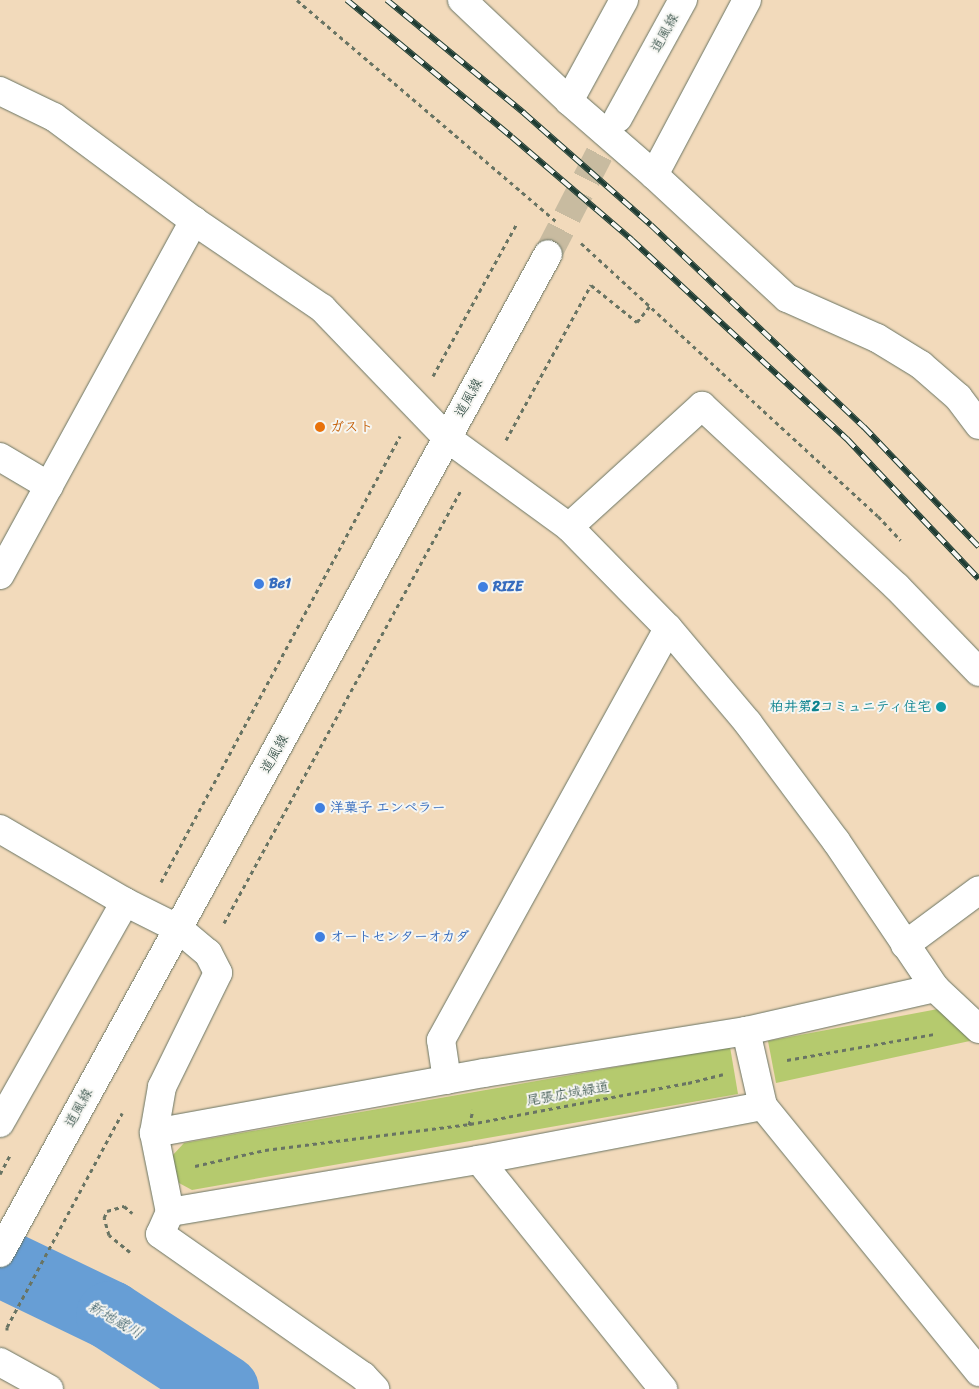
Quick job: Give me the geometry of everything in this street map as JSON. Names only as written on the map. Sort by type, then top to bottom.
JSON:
[{"type":"street","points":[[462,0],[569,101],[654,174],[787,298],[877,338],[922,365],[958,397],[979,425]]},
{"type":"street","points":[[569,101],[624,0]]},
{"type":"street","name":"道風線","points":[[618,118],[683,0]]},
{"type":"street","points":[[654,174],[747,0]]},
{"type":"street","points":[[0,91],[54,117],[194,221],[322,308],[447,438],[569,527],[668,628],[748,723],[836,841],[935,988],[977,1028]]},
{"type":"street","points":[[0,575],[194,221]]},
{"type":"street","name":"道風線","points":[[0,1253],[548,254]]},
{"type":"street","points":[[569,527],[702,406],[897,587],[979,672]]},
{"type":"street","points":[[0,457],[49,486]]},
{"type":"street","points":[[447,1080],[441,1040],[668,628]]},
{"type":"street","points":[[0,829],[134,907],[179,929],[208,953],[218,973],[162,1087],[154,1133],[170,1212],[160,1234],[363,1376],[375,1389]]},
{"type":"street","points":[[905,945],[979,890]]},
{"type":"street","points":[[0,1123],[134,907]]},
{"type":"street","points":[[154,1133],[484,1073],[746,1031],[935,988]]},
{"type":"street","points":[[746,1031],[763,1106],[979,1372]]},
{"type":"street","points":[[170,1212],[468,1162],[763,1106]]},
{"type":"street","points":[[468,1162],[664,1389]]},
{"type":"street","points":[[0,1362],[49,1389]]},
{"type":"path","points":[[297,0],[562,226]]},
{"type":"path","points":[[134,907],[517,223]]},
{"type":"path","points":[[576,239],[878,516],[905,545]]},
{"type":"path","points":[[208,953],[476,459],[484,446],[497,456],[592,285],[637,322],[650,306]]},
{"type":"path","name":"尾張広域緑道","points":[[162,1173],[264,1150],[470,1124],[688,1083],[754,1066],[977,1028]]},
{"type":"path","points":[[468,1162],[470,1124],[484,1073]]},
{"type":"path","points":[[7,1327],[125,1106]]},
{"type":"path","points":[[0,1174],[11,1154]]},
{"type":"green space","points":[[938,1009],[979,1039],[776,1083],[768,1041]]},
{"type":"green space","points":[[730,1047],[738,1094],[192,1190],[179,1183],[172,1156],[184,1143]]},
{"type":"waterway","name":"新地蔵川","points":[[0,1262],[110,1315],[224,1389]]},
{"type":"tunnel","points":[[548,254],[618,118]]},
{"type":"railway","points":[[347,0],[632,240],[847,439],[979,579]]},
{"type":"railway","points":[[387,0],[524,113],[651,225],[864,427],[979,547]]},
{"type":"place","name":"ガスト","points":[[320,427]]},
{"type":"place","name":"Be1","points":[[259,584]]},
{"type":"place","name":"RIZE","points":[[483,587]]},
{"type":"place","name":"柏井第2コミュニティ住宅","points":[[941,707]]},
{"type":"place","name":"洋菓子 エンペラー","points":[[320,808]]},
{"type":"place","name":"オートセンターオカダ","points":[[320,937]]}]
